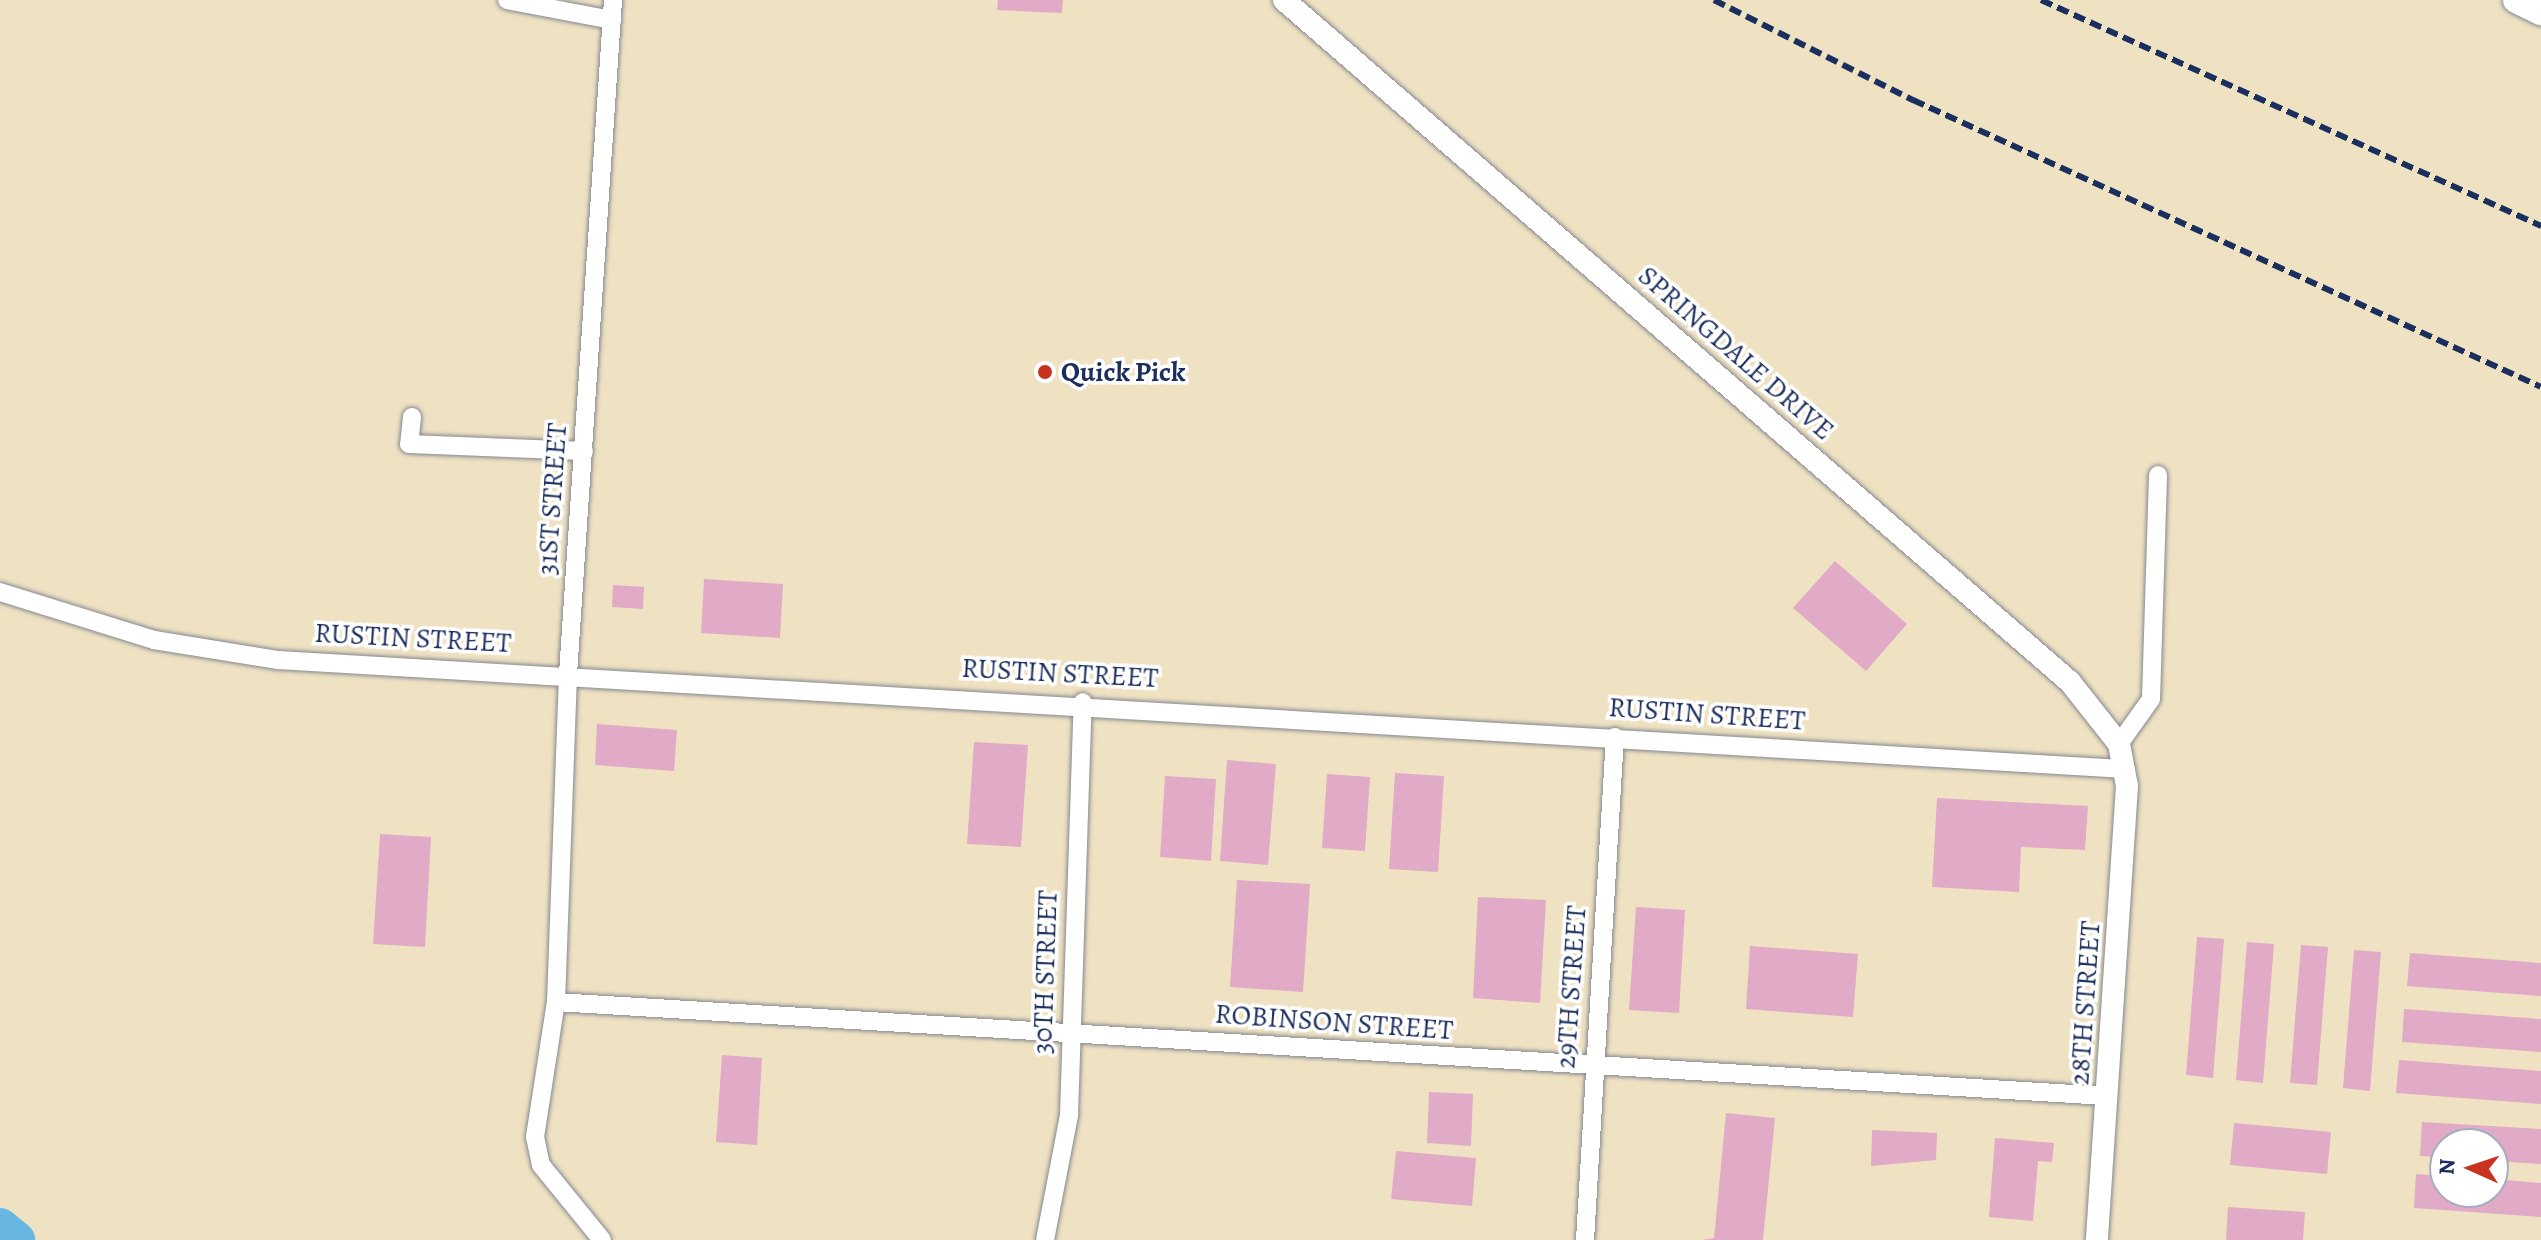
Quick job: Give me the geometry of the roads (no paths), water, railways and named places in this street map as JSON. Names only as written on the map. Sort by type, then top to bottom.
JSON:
[{"type":"main road","points":[[2516,0],[2541,12]]},
{"type":"street","points":[[507,0],[612,20]]},
{"type":"street","name":"31ST STREET","points":[[602,1240],[541,1165],[535,1137],[556,1002],[568,674],[613,0]]},
{"type":"street","name":"SPRINGDALE DRIVE","points":[[1284,0],[2070,682],[2119,744],[2126,769]]},
{"type":"street","points":[[412,417],[409,444],[584,451]]},
{"type":"street","points":[[2119,744],[2151,699],[2158,475]]},
{"type":"street","name":"RUSTIN STREET","points":[[0,592],[154,640],[278,660],[1083,702],[2126,769]]},
{"type":"street","name":"30TH STREET","points":[[1045,1240],[1069,1115],[1068,1031],[1083,702]]},
{"type":"street","name":"29TH STREET","points":[[1585,1240],[1615,737]]},
{"type":"street","name":"28TH STREET","points":[[2097,1240],[2126,769]]},
{"type":"street","name":"ROBINSON STREET","points":[[556,1002],[2108,1096]]},
{"type":"waterway","points":[[0,1227],[16,1240]]},
{"type":"railway","points":[[1714,0],[1913,100],[2541,387]]},
{"type":"railway","points":[[2041,0],[2541,226]]},
{"type":"place","name":"Quick Pick","points":[[1045,372]]}]
